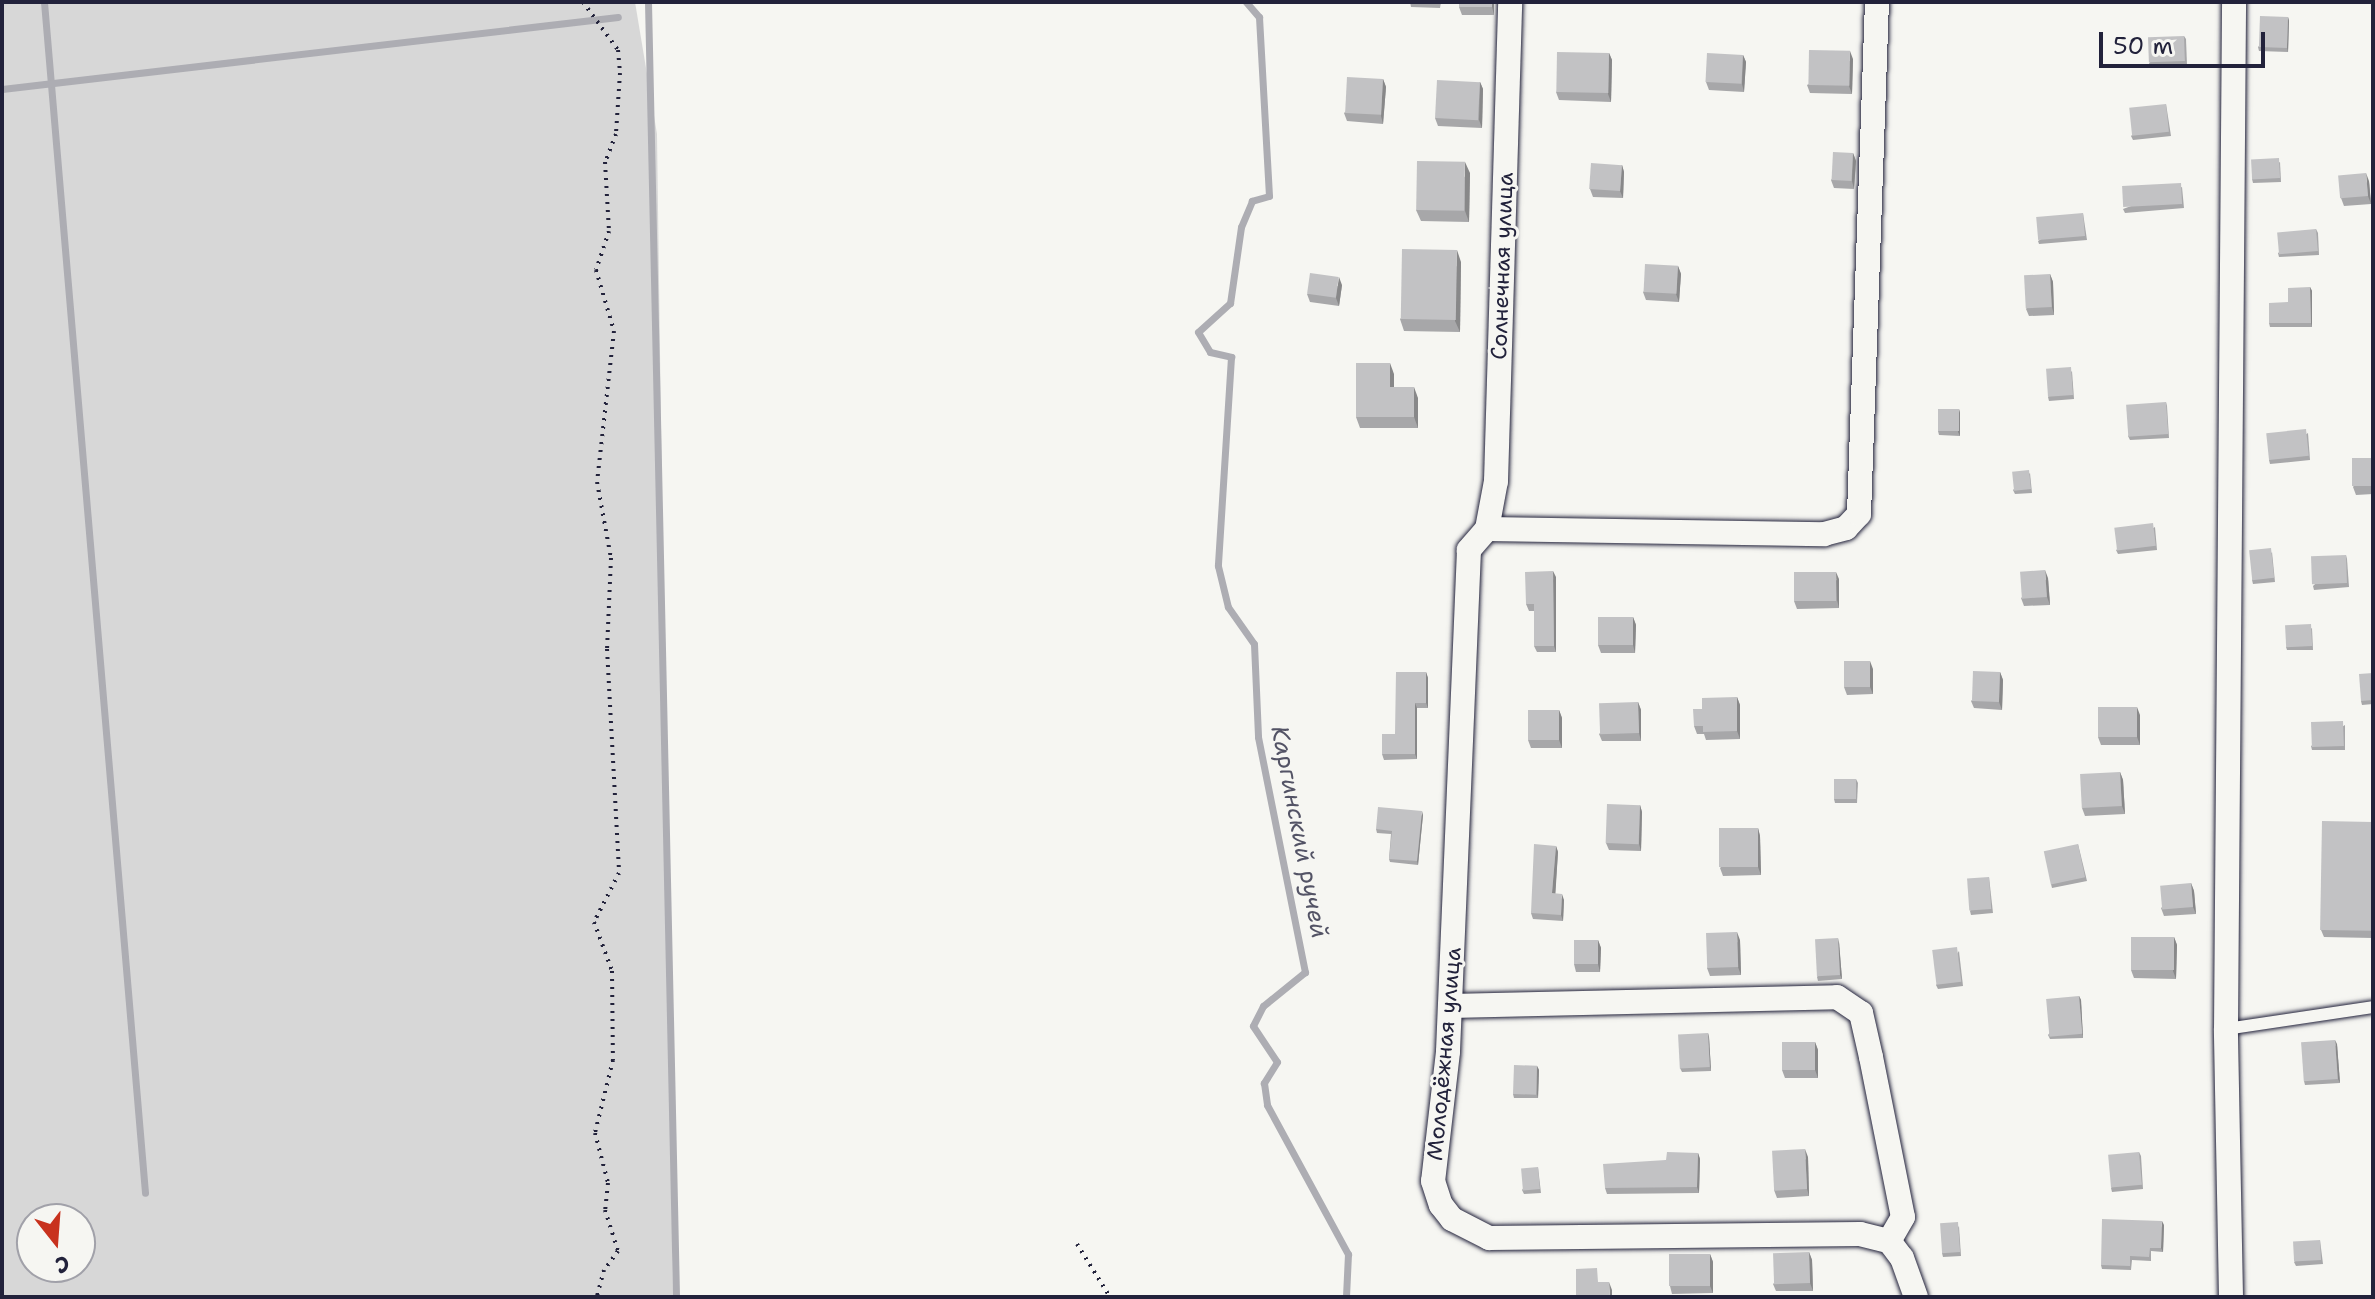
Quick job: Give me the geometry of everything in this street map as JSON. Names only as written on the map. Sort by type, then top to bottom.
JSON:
[{"type":"street","name":"Солнечная улица","points":[[1487,529],[1496,481],[1510,2]]},
{"type":"street","points":[[1487,529],[1824,534],[1846,528],[1859,514],[1877,2]]},
{"type":"street","points":[[2231,1297],[2226,1029],[2234,2]]},
{"type":"street","name":"Молодёжная улица","points":[[1487,529],[1469,550],[1450,1006],[1433,1181],[1452,1219],[1489,1238],[1860,1234],[1889,1241]]},
{"type":"street","points":[[1450,1006],[1837,997],[1861,1013],[1903,1217],[1889,1241],[1902,1258],[1916,1297]]},
{"type":"lane","points":[[2226,1029],[2373,1007]]},
{"type":"path","points":[[583,2],[618,50],[620,73],[616,134],[605,162],[609,231],[596,270],[614,331],[597,482],[611,558],[607,649],[619,873],[594,922],[612,971],[613,1060],[595,1133],[608,1183],[605,1210],[618,1251],[604,1270],[597,1297]]},
{"type":"path","points":[[1077,1244],[1110,1297]]},
{"type":"shaded area","points":[[2,2],[635,2],[657,134],[673,1297],[2,1297]]},
{"type":"building","points":[[1459,2],[1492,2],[1492,7],[1459,7]]},
{"type":"building","points":[[2260,16],[2288,17],[2287,48],[2259,47]]},
{"type":"building","points":[[2184,36],[2185,61],[2149,62],[2148,37]]},
{"type":"building","points":[[1809,50],[1850,51],[1849,86],[1808,85]]},
{"type":"building","points":[[1557,52],[1609,53],[1608,93],[1556,92]]},
{"type":"building","points":[[1707,53],[1743,55],[1741,84],[1705,82]]},
{"type":"building","points":[[1347,77],[1383,79],[1381,115],[1345,113]]},
{"type":"building","points":[[1437,80],[1480,82],[1478,120],[1435,118]]},
{"type":"building","points":[[2166,104],[2169,132],[2132,136],[2129,108]]},
{"type":"building","points":[[1833,152],[1853,153],[1852,181],[1832,180]]},
{"type":"building","points":[[2279,158],[2280,178],[2252,179],[2251,159]]},
{"type":"building","points":[[1417,161],[1465,162],[1464,211],[1416,210]]},
{"type":"building","points":[[1591,163],[1622,165],[1620,191],[1589,189]]},
{"type":"building","points":[[2366,173],[2368,196],[2340,198],[2338,175]]},
{"type":"building","points":[[2181,183],[2182,204],[2123,207],[2122,186]]},
{"type":"building","points":[[2083,213],[2085,236],[2038,240],[2036,217]]},
{"type":"building","points":[[2316,229],[2318,251],[2279,254],[2277,232]]},
{"type":"building","points":[[1402,249],[1457,250],[1456,320],[1401,319]]},
{"type":"building","points":[[1645,264],[1678,266],[1676,294],[1644,292]]},
{"type":"building","points":[[1310,273],[1339,277],[1336,298],[1307,294]]},
{"type":"building","points":[[2050,274],[2052,307],[2026,308],[2024,275]]},
{"type":"building","points":[[2310,287],[2311,323],[2269,323],[2269,303],[2288,302],[2288,288]]},
{"type":"building","points":[[1356,363],[1390,363],[1390,387],[1414,387],[1414,417],[1356,417]]},
{"type":"building","points":[[2071,367],[2073,395],[2048,397],[2046,369]]},
{"type":"building","points":[[2166,402],[2168,434],[2128,437],[2126,405]]},
{"type":"building","points":[[1938,409],[1959,409],[1959,431],[1938,431]]},
{"type":"building","points":[[2306,429],[2309,456],[2269,460],[2266,433]]},
{"type":"building","points":[[2352,458],[2373,458],[2373,486],[2352,486]]},
{"type":"building","points":[[2029,470],[2031,489],[2014,491],[2012,472]]},
{"type":"building","points":[[2153,523],[2156,546],[2117,551],[2114,528]]},
{"type":"building","points":[[2271,548],[2274,578],[2252,580],[2249,550]]},
{"type":"building","points":[[2346,555],[2347,583],[2312,584],[2311,556]]},
{"type":"building","points":[[2045,570],[2047,597],[2022,599],[2020,572]]},
{"type":"building","points":[[1553,571],[1554,646],[1534,646],[1534,604],[1526,604],[1525,572]]},
{"type":"building","points":[[1794,572],[1836,572],[1836,601],[1794,601]]},
{"type":"building","points":[[1598,617],[1633,617],[1633,645],[1598,645]]},
{"type":"building","points":[[2311,624],[2312,646],[2286,647],[2285,625]]},
{"type":"building","points":[[1844,661],[1870,661],[1870,687],[1844,687]]},
{"type":"building","points":[[1973,671],[2000,672],[1999,702],[1972,701]]},
{"type":"building","points":[[1396,672],[1426,672],[1426,703],[1415,703],[1415,754],[1382,754],[1382,734],[1395,734]]},
{"type":"building","points":[[2373,673],[2373,700],[2361,701],[2359,674]]},
{"type":"building","points":[[1737,697],[1737,731],[1703,732],[1703,726],[1694,726],[1693,709],[1702,709],[1702,698]]},
{"type":"building","points":[[1638,702],[1639,733],[1600,734],[1599,703]]},
{"type":"building","points":[[2098,707],[2137,707],[2137,737],[2098,737]]},
{"type":"building","points":[[1528,710],[1559,710],[1559,740],[1528,740]]},
{"type":"building","points":[[2343,721],[2344,746],[2312,747],[2311,722]]},
{"type":"building","points":[[2120,772],[2122,806],[2082,808],[2080,774]]},
{"type":"building","points":[[1834,779],[1856,779],[1856,799],[1834,799]]},
{"type":"building","points":[[1607,804],[1640,805],[1639,844],[1606,843]]},
{"type":"building","points":[[1378,807],[1422,811],[1417,861],[1389,859],[1392,831],[1376,829]]},
{"type":"building","points":[[2322,821],[2373,822],[2371,931],[2320,930]]},
{"type":"building","points":[[1719,828],[1758,828],[1758,867],[1719,867]]},
{"type":"building","points":[[1534,844],[1556,846],[1552,893],[1562,894],[1561,915],[1531,913]]},
{"type":"building","points":[[2078,844],[2085,877],[2051,885],[2044,851]]},
{"type":"building","points":[[1989,877],[1991,909],[1969,910],[1967,879]]},
{"type":"building","points":[[2191,883],[2193,907],[2162,910],[2160,886]]},
{"type":"building","points":[[1737,932],[1738,967],[1707,968],[1706,933]]},
{"type":"building","points":[[2131,937],[2174,937],[2174,970],[2131,970]]},
{"type":"building","points":[[1838,938],[1840,975],[1817,976],[1815,939]]},
{"type":"building","points":[[1574,940],[1598,940],[1598,964],[1574,964]]},
{"type":"building","points":[[1957,947],[1961,982],[1936,985],[1932,950]]},
{"type":"building","points":[[2079,996],[2082,1034],[2049,1037],[2046,999]]},
{"type":"building","points":[[1708,1033],[1710,1067],[1680,1069],[1678,1035]]},
{"type":"building","points":[[2335,1040],[2338,1079],[2304,1081],[2301,1042]]},
{"type":"building","points":[[1782,1042],[1815,1042],[1815,1070],[1782,1070]]},
{"type":"building","points":[[1514,1065],[1537,1066],[1536,1095],[1513,1094]]},
{"type":"building","points":[[1805,1149],[1807,1189],[1774,1191],[1772,1151]]},
{"type":"building","points":[[1667,1152],[1698,1153],[1697,1187],[1605,1188],[1603,1164],[1666,1160]]},
{"type":"building","points":[[2139,1152],[2142,1185],[2111,1188],[2108,1155]]},
{"type":"building","points":[[1538,1167],[1540,1189],[1523,1190],[1521,1168]]},
{"type":"building","points":[[2102,1219],[2162,1221],[2161,1248],[2150,1248],[2149,1257],[2130,1256],[2130,1266],[2101,1265]]},
{"type":"building","points":[[1958,1222],[1960,1252],[1942,1253],[1940,1223]]},
{"type":"building","points":[[2320,1240],[2321,1260],[2294,1261],[2293,1241]]},
{"type":"building","points":[[1809,1252],[1810,1283],[1774,1284],[1773,1253]]},
{"type":"building","points":[[1669,1254],[1710,1254],[1710,1286],[1669,1286]]},
{"type":"building","points":[[1597,1268],[1598,1282],[1609,1282],[1610,1297],[1576,1297],[1576,1269]]},
{"type":"waterway","points":[[44,2],[145,1193]]},
{"type":"waterway","points":[[648,2],[676,1297]]},
{"type":"waterway","name":"Каргинский ручей","points":[[1246,2],[1259,17],[1269,196],[1252,201],[1241,227],[1230,303],[1198,332],[1210,352],[1231,357],[1218,566],[1228,607],[1254,644],[1258,737],[1305,972],[1263,1006],[1253,1026],[1277,1062],[1264,1083],[1267,1105],[1348,1254],[1346,1297]]},
{"type":"waterway","points":[[2,89],[618,17]]}]
